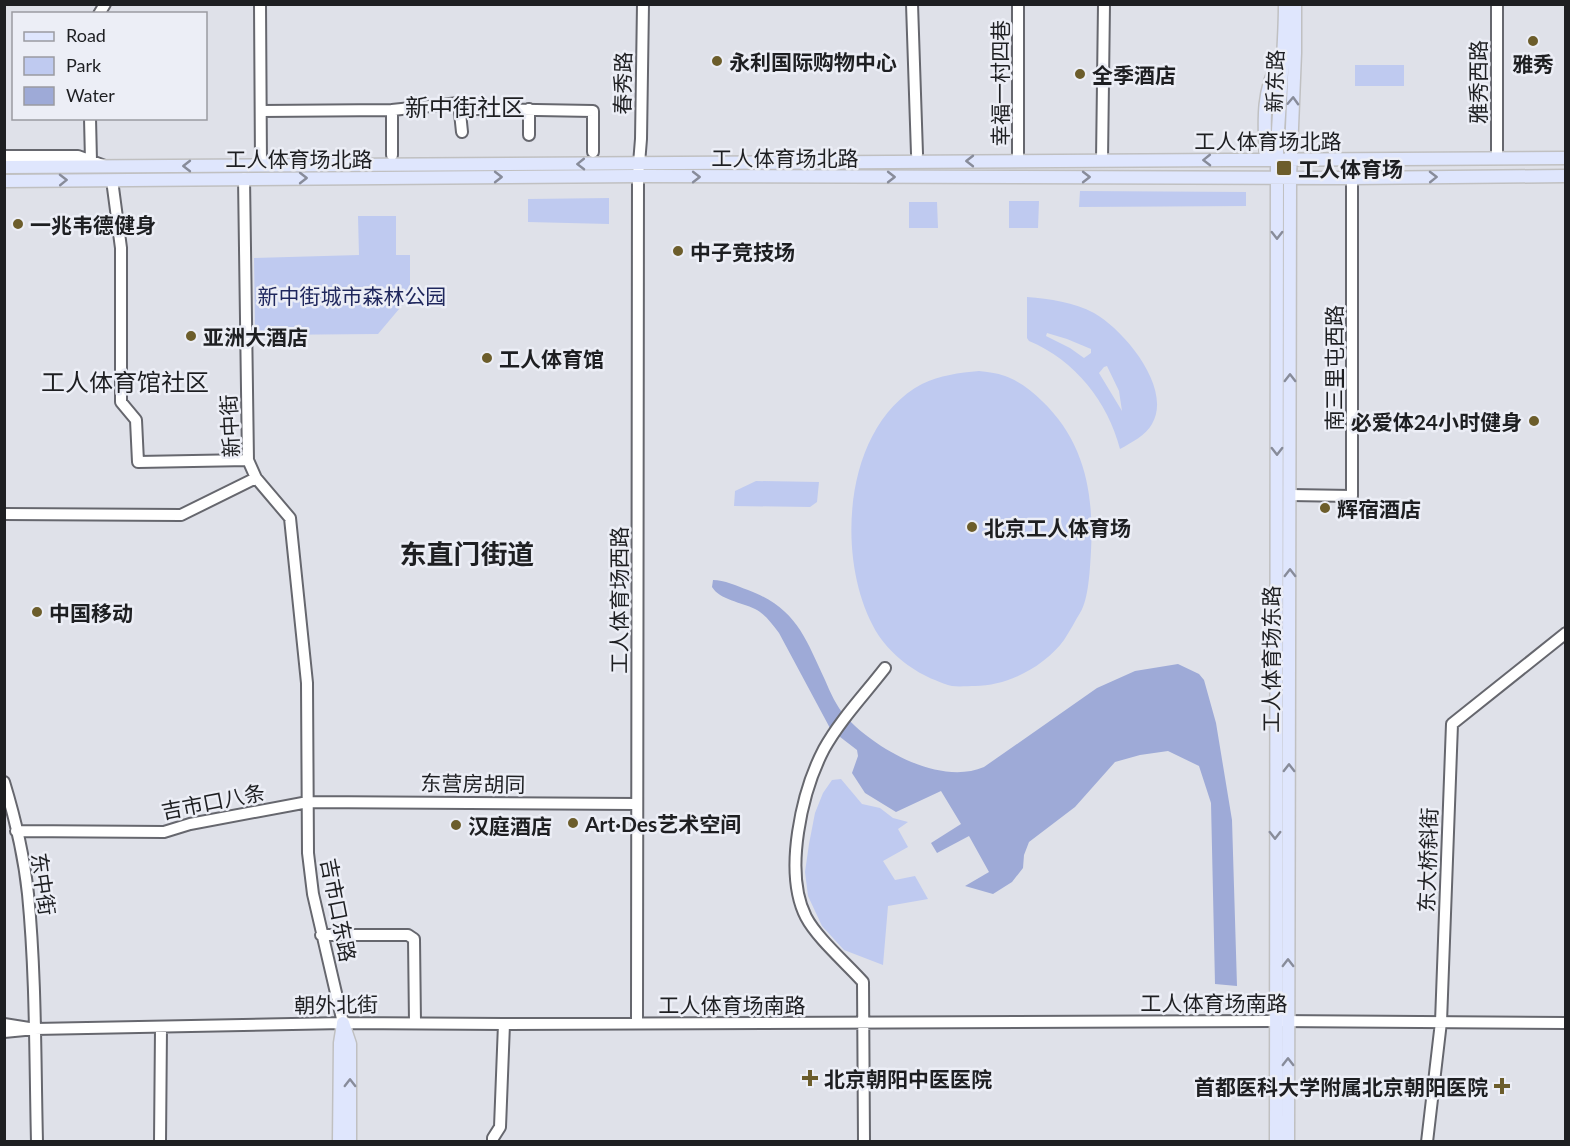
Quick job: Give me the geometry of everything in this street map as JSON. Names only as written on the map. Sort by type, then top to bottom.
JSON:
[{"type":"main road","name":"新东路","points":[[1277,177],[1271,159],[1267,89],[1276,65],[1285,54],[1285,4]]},
{"type":"main road","name":"新东路","points":[[1290,177],[1295,4]]},
{"type":"main road","name":"工人体育场北路","points":[[4,167],[1566,158]]},
{"type":"main road","name":"工人体育场北路","points":[[4,181],[244,178],[1566,176]]},
{"type":"main road","name":"工人体育场东路","points":[[1277,177],[1282,1021],[1288,1142]]},
{"type":"main road","name":"工人体育场东路","points":[[1276,1142],[1282,1021],[1290,495],[1290,177]]},
{"type":"main road","name":"吉市口东路","points":[[339,1142],[340,1043],[343,1023]]},
{"type":"main road","name":"吉市口东路","points":[[343,1023],[350,1044],[350,1142]]},
{"type":"street","points":[[260,4],[261,165]]},
{"type":"street","name":"春秀路","points":[[638,177],[641,139],[643,4]]},
{"type":"street","points":[[912,4],[916,154]]},
{"type":"street","name":"幸福一村四巷","points":[[1018,4],[1018,161]]},
{"type":"street","points":[[1102,160],[1104,4]]},
{"type":"street","name":"雅秀西路","points":[[1497,4],[1497,158]]},
{"type":"street","points":[[261,111],[392,110],[459,103],[474,109],[592,111],[593,152]]},
{"type":"street","points":[[459,103],[462,132]]},
{"type":"street","points":[[529,109],[529,135]]},
{"type":"street","points":[[392,110],[392,155]]},
{"type":"street","points":[[90,120],[91,160]]},
{"type":"street","name":"工人体育场北路","points":[[4,156],[78,156],[107,166]]},
{"type":"street","name":"工人体育场西路","points":[[637,1023],[638,177]]},
{"type":"street","name":"新中街","points":[[244,178],[248,460],[256,478],[290,518],[307,683],[308,802]]},
{"type":"street","name":"南三里屯西路","points":[[1290,495],[1352,496],[1352,178]]},
{"type":"street","points":[[112,180],[121,248],[121,402],[136,420],[138,462],[248,460]]},
{"type":"street","points":[[4,514],[181,515],[256,478]]},
{"type":"street","name":"东大桥斜街","points":[[1427,1142],[1441,1022],[1452,724],[1566,633]]},
{"type":"street","points":[[864,1142],[862,982],[820,936],[807,918],[799,899],[796,854],[800,814],[823,751],[885,668]]},
{"type":"street","name":"东中街","points":[[4,782],[23,858],[28,893],[35,1029],[37,1142]]},
{"type":"street","name":"东营房胡同","points":[[308,802],[637,804]]},
{"type":"street","name":"吉市口八条","points":[[16,831],[164,832],[190,824],[308,802]]},
{"type":"street","name":"吉市口东路","points":[[308,802],[308,853],[313,894],[343,1023]]},
{"type":"street","points":[[321,934],[408,935],[414,939],[415,1023]]},
{"type":"street","name":"工人体育场南路","points":[[637,1023],[1282,1021],[1566,1023]]},
{"type":"street","name":"朝外北街","points":[[4,1032],[35,1029],[343,1023],[637,1023]]},
{"type":"street","name":"朝外北街","points":[[4,1024],[35,1029]]},
{"type":"street","points":[[493,1142],[500,1127],[504,1024]]},
{"type":"street","points":[[160,1028],[160,1142]]},
{"type":"green space","points":[[1355,65],[1404,65],[1404,86],[1355,86]]},
{"type":"green space","points":[[1080,191],[1246,192],[1246,206],[1079,207]]},
{"type":"green space","points":[[609,198],[609,224],[528,222],[528,199]]},
{"type":"green space","points":[[1009,201],[1039,201],[1038,228],[1009,228]]},
{"type":"green space","points":[[909,202],[937,202],[938,228],[909,228]]},
{"type":"green space","name":"新中街城市森林公园","points":[[358,216],[396,216],[396,255],[410,255],[410,296],[378,334],[261,335],[255,327],[254,258],[359,255]]},
{"type":"green space","points":[[1027,297],[1078,306],[1106,321],[1131,346],[1151,378],[1156,394],[1157,410],[1152,424],[1146,432],[1120,449],[1107,415],[1087,384],[1061,359],[1027,338]],"holes":[[[1047,333],[1091,349],[1091,353],[1084,358],[1046,336]],[[1107,366],[1119,391],[1122,411],[1099,373]]]},
{"type":"green space","name":"北京工人体育场","points":[[979,371],[1005,376],[1025,387],[1057,417],[1068,434],[1084,470],[1088,489],[1092,530],[1090,565],[1083,607],[1064,640],[1047,658],[1025,673],[1000,682],[988,685],[955,686],[927,677],[911,668],[890,650],[879,636],[865,607],[855,573],[851,537],[853,500],[861,464],[875,432],[895,404],[922,384],[936,378]]},
{"type":"green space","points":[[756,481],[819,482],[817,502],[810,507],[734,506],[735,491]]},
{"type":"green space","points":[[841,779],[862,804],[880,808],[893,818],[908,822],[898,829],[908,847],[883,861],[895,880],[915,876],[928,899],[888,906],[883,965],[844,950],[822,926],[808,896],[805,872],[815,813],[823,793],[832,780]]},
{"type":"water","points":[[713,580],[722,581],[764,597],[788,615],[805,637],[839,708],[873,741],[909,761],[948,772],[967,772],[984,767],[1097,688],[1135,671],[1178,664],[1199,674],[1204,680],[1216,723],[1232,820],[1237,986],[1215,984],[1211,803],[1199,766],[1168,751],[1115,762],[1075,807],[1029,842],[1024,855],[1023,868],[1012,882],[993,894],[965,886],[989,872],[969,836],[937,853],[931,843],[961,824],[941,791],[896,812],[865,793],[852,773],[858,756],[857,750],[831,730],[779,633],[759,611],[720,595],[712,587]]},
{"type":"place","name":"雅秀","points":[[1533,41]]},
{"type":"place","name":"永利国际购物中心","points":[[717,61]]},
{"type":"place","name":"全季酒店","points":[[1080,74]]},
{"type":"place","name":"工人体育场","points":[[1284,168]]},
{"type":"place","name":"一兆韦德健身","points":[[18,224]]},
{"type":"place","name":"中子竞技场","points":[[678,251]]},
{"type":"place","name":"亚洲大酒店","points":[[191,336]]},
{"type":"place","name":"工人体育馆","points":[[487,358]]},
{"type":"place","name":"必爱体24小时健身","points":[[1534,421]]},
{"type":"place","name":"辉宿酒店","points":[[1325,508]]},
{"type":"place","name":"北京工人体育场","points":[[972,527]]},
{"type":"place","name":"中国移动","points":[[37,612]]},
{"type":"place","name":"Art·Des艺术空间","points":[[573,823]]},
{"type":"place","name":"汉庭酒店","points":[[456,825]]},
{"type":"place","name":"北京朝阳中医医院","points":[[810,1078]]},
{"type":"place","name":"首都医科大学附属北京朝阳医院","points":[[1502,1086]]},
{"type":"district","name":"新中街社区","points":[[465,106]]},
{"type":"district","name":"工人体育馆社区","points":[[125,381]]},
{"type":"district","name":"东直门街道","points":[[467,553]]}]
